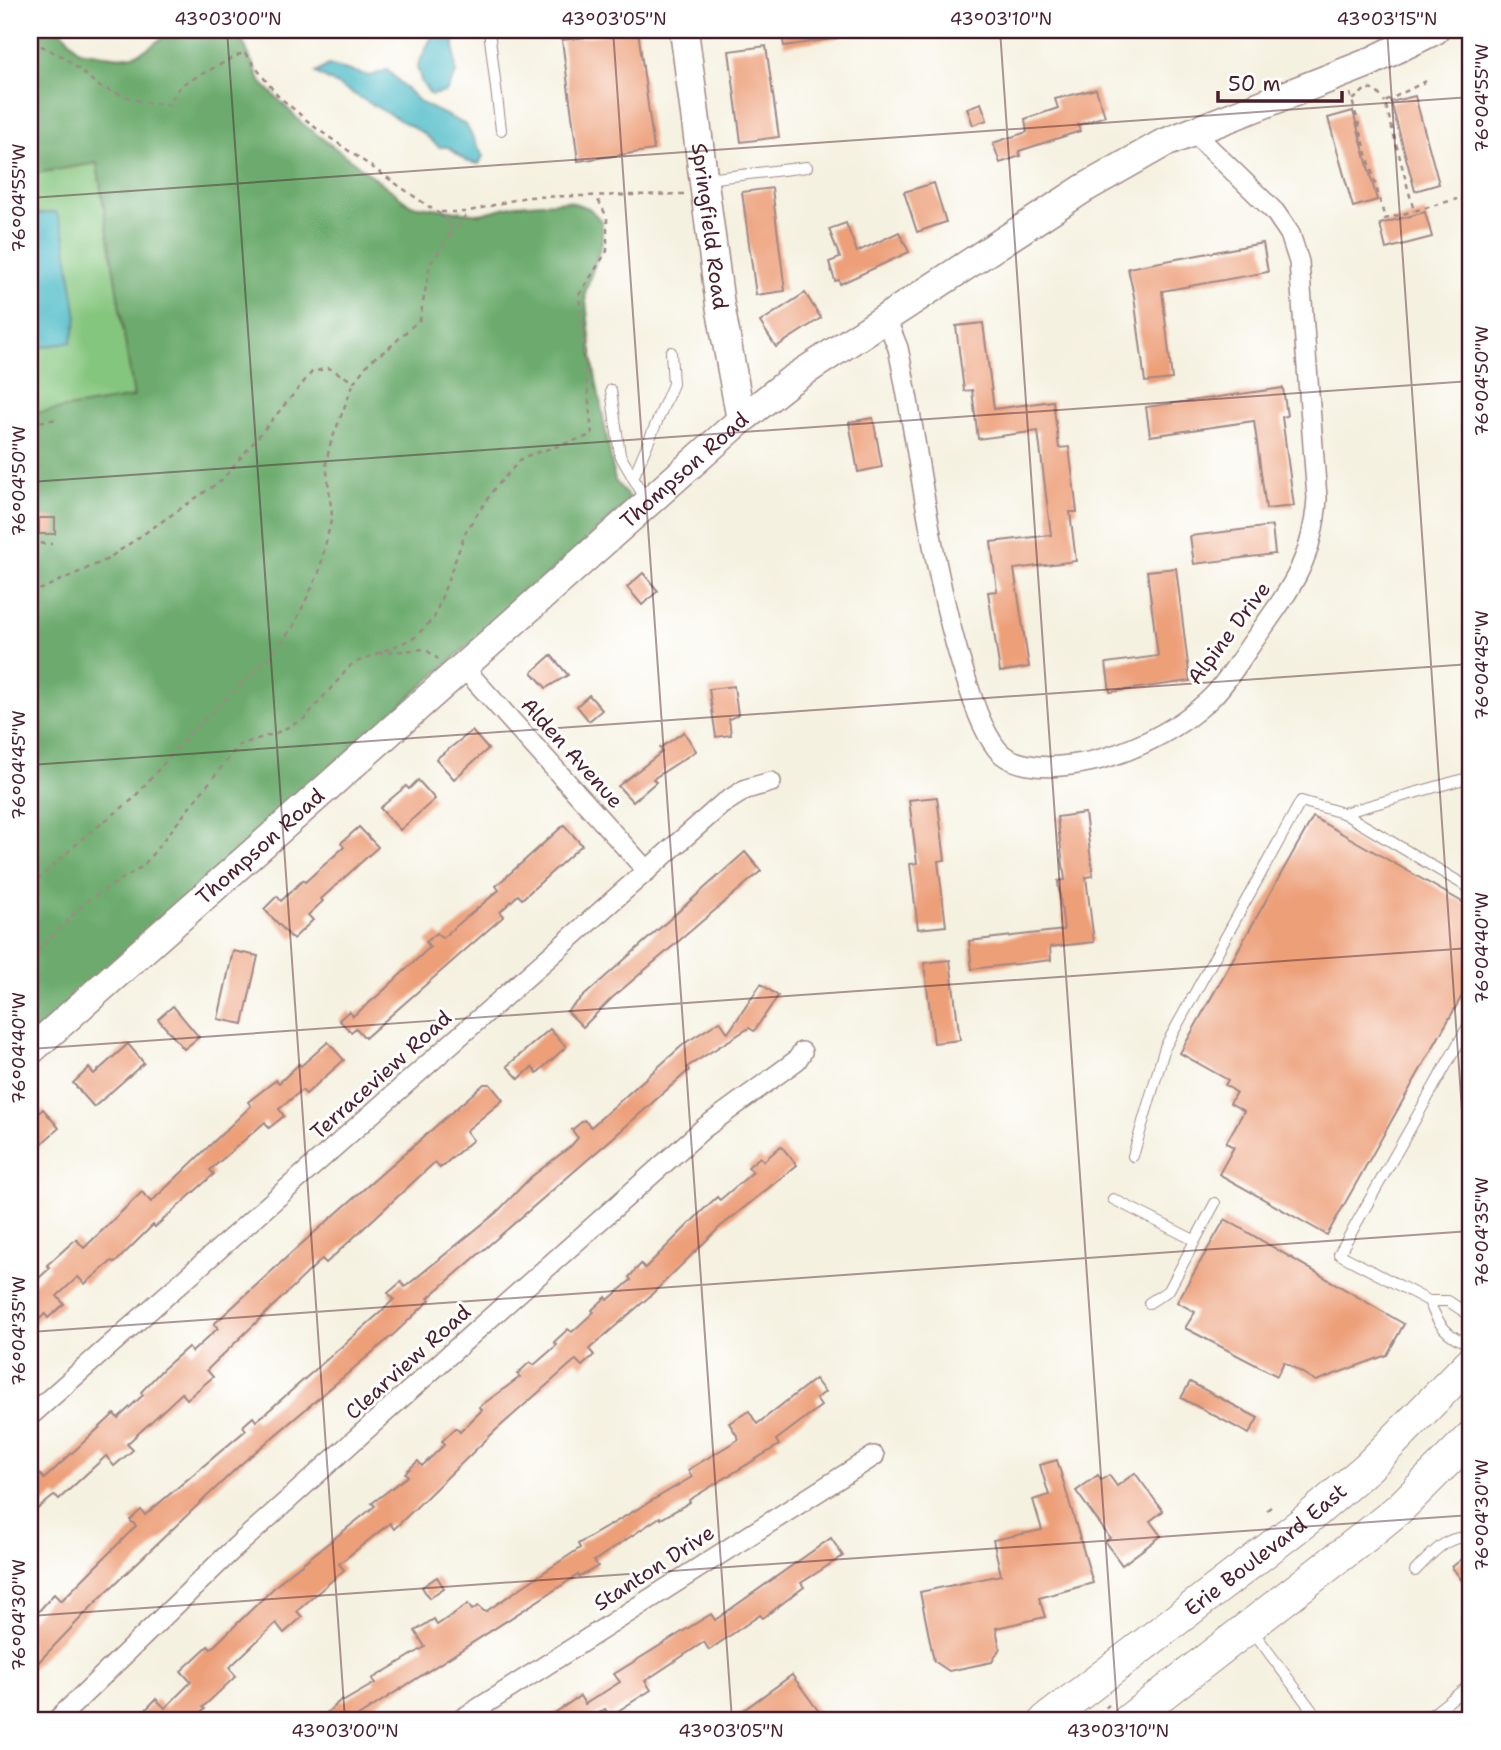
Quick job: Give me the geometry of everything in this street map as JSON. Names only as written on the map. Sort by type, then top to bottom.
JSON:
[{"type":"main road","name":"Erie Boulevard East","points":[[1046,1720],[1305,1521],[1368,1467],[1471,1362]]},
{"type":"main road","points":[[1129,1720],[1401,1507],[1471,1437]]},
{"type":"street","name":"Springfield Road","points":[[684,30],[720,305],[741,420]]},
{"type":"street","name":"Thompson Road","points":[[30,1051],[647,502],[790,381],[1083,189],[1162,144],[1345,72],[1435,30]]},
{"type":"street","name":"Alpine Drive","points":[[886,318],[898,348],[945,606],[974,705],[998,749],[1014,761],[1048,767],[1076,765],[1126,749],[1162,733],[1194,713],[1215,694],[1288,593],[1315,532],[1317,498],[1300,274],[1290,234],[1275,212],[1192,131]]},
{"type":"street","name":"Alden Avenue","points":[[458,669],[647,871]]},
{"type":"street","name":"Terraceview Road","points":[[30,1416],[721,805],[746,789],[771,782]]},
{"type":"street","name":"Clearview Road","points":[[57,1720],[229,1553],[469,1337],[704,1128],[797,1060],[802,1052]]},
{"type":"street","name":"Stanton Drive","points":[[460,1720],[874,1456]]},
{"type":"lane","points":[[489,30],[501,130]]},
{"type":"lane","points":[[704,186],[807,167]]},
{"type":"lane","points":[[633,478],[673,384],[671,352]]},
{"type":"lane","points":[[611,390],[620,455],[647,502]]},
{"type":"lane","points":[[1343,813],[1471,777]]},
{"type":"lane","points":[[1133,1156],[1165,1047],[1301,802],[1343,813],[1471,890]]},
{"type":"lane","points":[[1471,1021],[1339,1254],[1429,1301],[1448,1301],[1471,1316]]},
{"type":"lane","points":[[1113,1199],[1194,1240]]},
{"type":"lane","points":[[1149,1303],[1169,1290],[1214,1203]]},
{"type":"lane","points":[[1429,1301],[1439,1326],[1458,1340],[1471,1344]]},
{"type":"lane","points":[[1415,1571],[1450,1541],[1460,1537],[1471,1541]]},
{"type":"lane","points":[[1250,1627],[1319,1720]]},
{"type":"lane","points":[[1425,1720],[1471,1684]]},
{"type":"path","points":[[30,30],[37,44],[64,57],[100,87],[139,102],[168,105],[181,85],[244,52],[277,95],[316,128],[451,222],[450,235]]},
{"type":"path","points":[[1345,72],[1385,219],[1457,199]]},
{"type":"path","points":[[1385,102],[1426,81]]},
{"type":"path","points":[[1353,102],[1367,88],[1377,92],[1385,102],[1414,212]]},
{"type":"path","points":[[438,212],[469,211],[526,197],[596,196],[704,186]]},
{"type":"path","points":[[30,959],[88,901],[143,866],[239,745],[276,733],[303,719],[352,664],[414,638],[435,618],[466,531],[494,489],[523,457],[592,435],[579,295],[607,251],[607,217],[596,196]]},
{"type":"path","points":[[30,887],[84,837],[132,800],[190,733],[269,658],[293,627],[319,573],[332,516],[326,463],[330,445],[354,382],[370,361],[389,348],[420,319],[430,264],[469,211]]},
{"type":"path","points":[[30,594],[106,560],[222,480],[312,372],[328,368],[354,382]]},
{"type":"path","points":[[30,424],[59,419]]},
{"type":"path","points":[[30,543],[52,544]]},
{"type":"path","points":[[375,653],[425,649],[458,669]]},
{"type":"path","points":[[1267,1510],[1272,1506]]},
{"type":"green space","points":[[30,30],[61,30],[79,51],[129,56],[147,49],[171,30],[238,30],[260,81],[303,124],[411,205],[480,214],[515,205],[568,201],[589,208],[602,222],[602,242],[585,293],[593,363],[615,481],[631,500],[30,1037],[30,414],[134,397],[97,163],[30,174]]},
{"type":"green space","points":[[97,163],[134,397],[30,414],[30,174]]},
{"type":"water","points":[[435,30],[453,30],[456,74],[446,92],[431,95],[422,83],[417,67]]},
{"type":"water","points":[[328,65],[370,76],[387,70],[421,103],[466,125],[483,156],[479,164],[466,161],[448,147],[439,147],[423,133],[316,73]]},
{"type":"water","points":[[56,212],[64,233],[77,318],[71,342],[30,349],[30,215]]},
{"type":"building","points":[[638,30],[654,150],[578,161],[562,40]]},
{"type":"building","points":[[781,30],[838,30],[838,38],[784,46]]},
{"type":"building","points":[[766,46],[779,137],[741,142],[729,51]]},
{"type":"building","points":[[1096,89],[1105,116],[1078,125],[1080,131],[1019,151],[1020,156],[1000,163],[993,143],[1027,132],[1025,119],[1058,108],[1055,99]]},
{"type":"building","points":[[1415,96],[1439,184],[1415,191],[1391,102]]},
{"type":"building","points":[[981,103],[987,120],[973,125],[967,108]]},
{"type":"building","points":[[1353,111],[1377,200],[1353,207],[1328,118]]},
{"type":"building","points":[[934,183],[946,222],[917,232],[904,192]]},
{"type":"building","points":[[772,188],[785,291],[756,295],[742,192]]},
{"type":"building","points":[[1425,212],[1432,237],[1386,249],[1380,224]]},
{"type":"building","points":[[846,223],[857,252],[899,232],[909,252],[840,284],[839,280],[835,281],[829,262],[840,258],[829,229]]},
{"type":"building","points":[[1263,243],[1268,272],[1162,291],[1172,379],[1145,382],[1128,268]]},
{"type":"building","points":[[805,293],[821,318],[776,347],[760,322]]},
{"type":"building","points":[[983,323],[994,409],[1053,401],[1059,448],[1069,447],[1077,512],[1070,512],[1076,561],[1014,569],[1029,667],[1000,672],[988,592],[997,591],[991,542],[1051,535],[1038,431],[978,439],[972,390],[964,391],[956,326]]},
{"type":"building","points":[[1283,388],[1287,416],[1282,417],[1294,506],[1266,509],[1254,421],[1150,436],[1146,407]]},
{"type":"building","points":[[873,418],[882,467],[858,472],[849,422]]},
{"type":"building","points":[[39,518],[55,518],[55,534],[39,534]]},
{"type":"building","points":[[1272,526],[1275,554],[1194,564],[1190,536]]},
{"type":"building","points":[[1176,568],[1190,681],[1110,692],[1106,663],[1158,656],[1147,571]]},
{"type":"building","points":[[643,573],[658,591],[642,605],[627,587]]},
{"type":"building","points":[[551,655],[568,675],[546,688],[532,672]]},
{"type":"building","points":[[734,686],[738,715],[729,719],[731,735],[716,737],[709,689]]},
{"type":"building","points":[[589,695],[602,710],[589,721],[577,706]]},
{"type":"building","points":[[472,731],[488,749],[454,779],[436,759]]},
{"type":"building","points":[[684,732],[696,751],[653,779],[656,782],[633,802],[618,786],[662,752],[660,748]]},
{"type":"building","points":[[418,780],[435,799],[400,830],[380,808],[406,786],[409,789]]},
{"type":"building","points":[[937,797],[945,860],[938,861],[946,926],[918,929],[910,864],[917,863],[909,800]]},
{"type":"building","points":[[1085,813],[1093,876],[1086,877],[1094,942],[1050,947],[1051,960],[972,969],[969,941],[1064,930],[1058,881],[1065,880],[1057,817]]},
{"type":"building","points":[[1313,817],[1471,907],[1471,980],[1327,1235],[1219,1174],[1234,1147],[1226,1143],[1244,1111],[1230,1103],[1236,1092],[1225,1085],[1228,1080],[1180,1053]]},
{"type":"building","points":[[564,825],[582,845],[522,899],[518,895],[500,912],[504,916],[365,1038],[356,1028],[351,1032],[339,1020],[349,1011],[353,1016],[381,993],[430,947],[426,942],[437,933],[442,938],[499,890],[496,886]]},
{"type":"building","points":[[359,827],[378,847],[321,899],[323,901],[308,915],[313,920],[293,939],[264,909],[277,896],[281,901],[303,880],[305,882],[344,847],[341,843]]},
{"type":"building","points":[[745,852],[761,871],[612,998],[583,1027],[567,1011]]},
{"type":"building","points":[[233,951],[258,956],[243,1024],[218,1019]]},
{"type":"building","points":[[950,960],[960,1040],[934,1043],[924,963]]},
{"type":"building","points":[[761,984],[778,996],[754,1031],[749,1028],[687,1067],[689,1070],[615,1136],[428,1298],[430,1300],[394,1334],[240,1465],[99,1599],[30,1671],[30,1621],[54,1594],[61,1601],[136,1526],[130,1520],[141,1510],[145,1515],[246,1430],[243,1426],[253,1417],[256,1421],[267,1412],[382,1311],[394,1299],[388,1293],[401,1282],[405,1287],[496,1213],[531,1177],[571,1146],[578,1138],[572,1130],[584,1120],[591,1127],[685,1043],[720,1021],[728,1033]]},
{"type":"building","points":[[173,1006],[199,1037],[184,1049],[158,1019]]},
{"type":"building","points":[[550,1029],[566,1047],[537,1073],[532,1067],[519,1079],[507,1066]]},
{"type":"building","points":[[328,1042],[344,1060],[306,1094],[302,1090],[279,1109],[284,1116],[269,1128],[265,1122],[210,1170],[214,1174],[155,1227],[153,1225],[115,1263],[112,1261],[85,1284],[78,1277],[57,1296],[64,1304],[48,1318],[45,1314],[30,1328],[30,1286],[50,1268],[47,1265],[76,1239],[84,1248],[142,1192],[151,1202],[251,1106],[248,1102],[276,1080],[279,1083]]},
{"type":"building","points":[[128,1044],[144,1063],[94,1107],[73,1083],[89,1068],[94,1074]]},
{"type":"building","points":[[484,1084],[490,1084],[503,1100],[466,1131],[473,1140],[440,1168],[435,1162],[326,1263],[322,1259],[207,1370],[213,1377],[187,1399],[182,1393],[127,1444],[133,1450],[114,1466],[106,1456],[59,1499],[55,1495],[30,1515],[30,1462],[44,1479],[114,1414],[118,1418],[143,1395],[141,1392],[162,1370],[188,1347],[192,1352],[218,1328],[214,1324]]},
{"type":"building","points":[[43,1109],[59,1128],[30,1154],[30,1121]]},
{"type":"building","points":[[781,1146],[797,1165],[720,1227],[649,1297],[589,1349],[594,1355],[582,1366],[576,1360],[573,1362],[496,1430],[394,1529],[390,1523],[339,1564],[344,1570],[297,1611],[302,1617],[284,1633],[276,1623],[229,1668],[236,1676],[193,1720],[136,1720],[156,1699],[165,1708],[191,1682],[181,1671],[208,1646],[211,1649],[283,1579],[375,1506],[372,1503],[408,1476],[405,1473],[418,1461],[422,1466],[445,1444],[442,1441],[456,1428],[460,1432],[482,1410],[479,1407],[520,1377],[517,1374],[530,1362],[534,1365],[557,1345],[554,1342],[568,1329],[572,1332],[606,1297],[608,1300],[631,1280],[629,1277],[641,1264],[645,1268],[717,1197],[720,1200],[753,1172],[748,1167],[760,1157],[764,1161]]},
{"type":"building","points":[[1225,1219],[1404,1324],[1387,1355],[1316,1381],[1284,1362],[1277,1376],[1185,1328],[1195,1312],[1177,1302]]},
{"type":"building","points":[[815,1379],[825,1392],[816,1399],[821,1406],[776,1440],[779,1445],[689,1500],[690,1502],[661,1519],[660,1517],[594,1561],[598,1566],[579,1577],[578,1575],[352,1720],[319,1720],[342,1699],[344,1701],[375,1683],[372,1679],[425,1647],[415,1631],[434,1619],[437,1625],[468,1604],[472,1610],[478,1606],[485,1612],[580,1548],[578,1544],[692,1477],[688,1470],[739,1439],[729,1423],[749,1411],[757,1424]]},
{"type":"building","points":[[1190,1382],[1258,1418],[1249,1434],[1181,1398]]},
{"type":"building","points":[[1057,1460],[1093,1583],[1039,1598],[1045,1617],[996,1628],[1000,1648],[992,1662],[949,1671],[934,1661],[920,1592],[1001,1575],[993,1540],[1042,1530],[1033,1500],[1049,1495],[1040,1465]]},
{"type":"building","points":[[1135,1473],[1163,1511],[1150,1521],[1161,1536],[1122,1565],[1105,1542],[1110,1538],[1076,1491],[1098,1475],[1101,1480],[1109,1475],[1117,1486]]},
{"type":"building","points":[[831,1538],[843,1556],[801,1583],[804,1587],[763,1618],[760,1615],[709,1650],[704,1642],[645,1681],[651,1690],[610,1716],[605,1709],[589,1720],[544,1720],[580,1696],[585,1704],[620,1682],[614,1674],[711,1614],[715,1620]]},
{"type":"building","points":[[1471,1552],[1471,1593],[1452,1567]]},
{"type":"building","points":[[437,1577],[444,1588],[429,1598],[422,1587]]},
{"type":"building","points":[[792,1675],[825,1720],[730,1720]]}]
